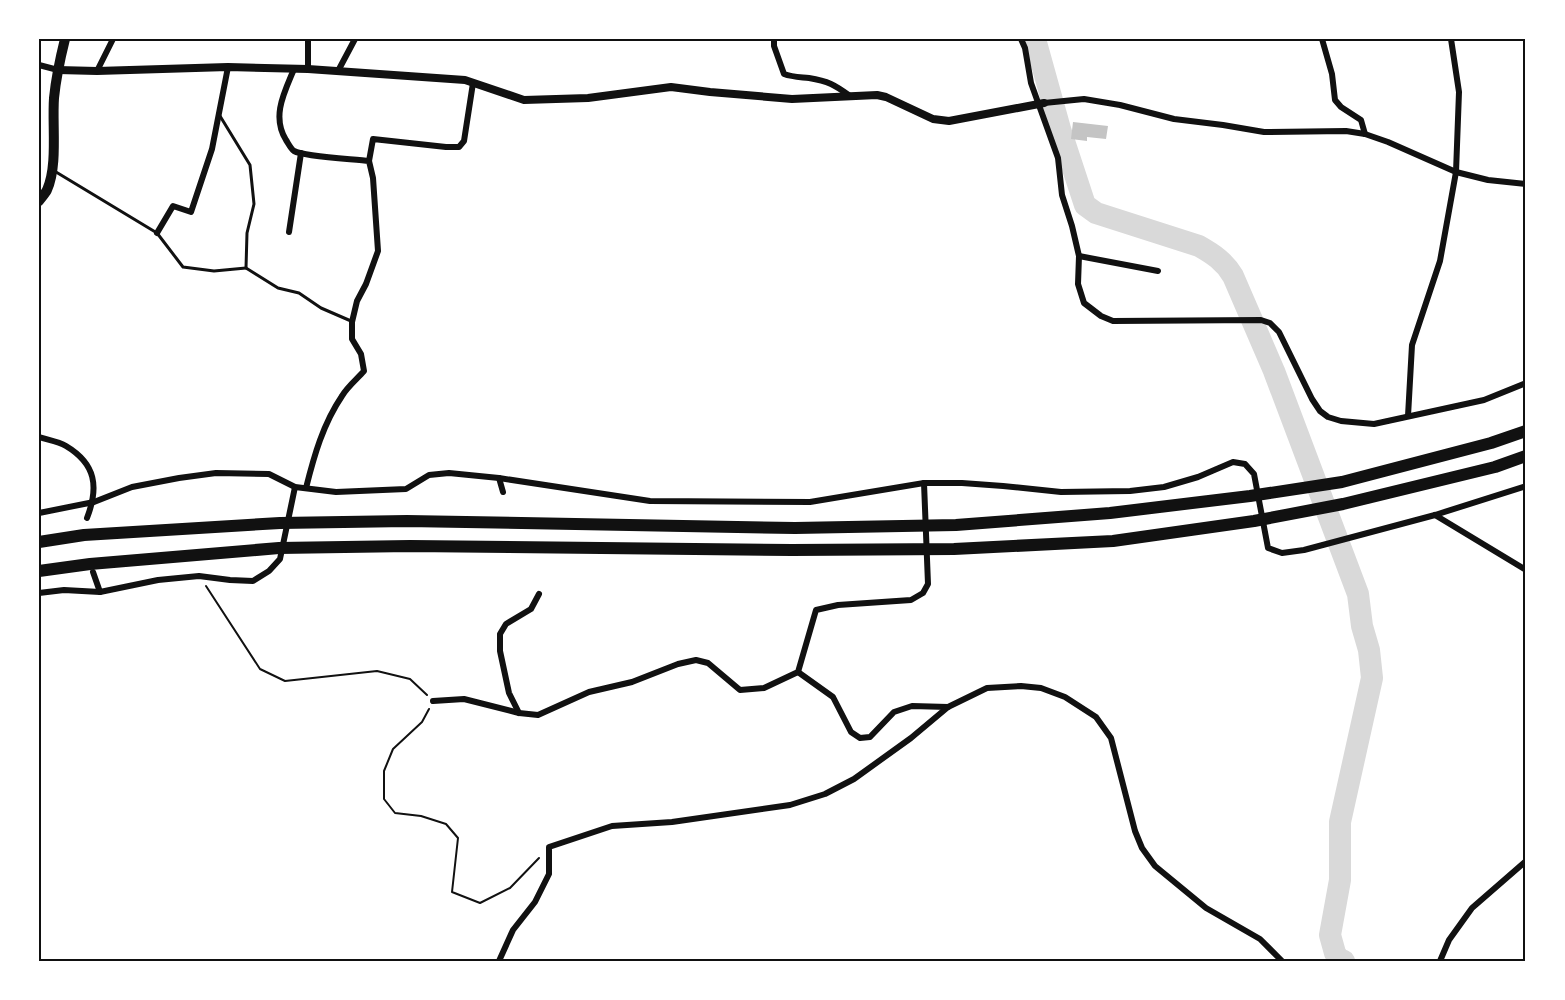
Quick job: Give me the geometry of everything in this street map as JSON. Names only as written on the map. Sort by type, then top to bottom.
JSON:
[{"type":"highway","points":[[39,201],[47,189],[52,169],[54,100],[65,39]]},
{"type":"highway","points":[[39,542],[84,535],[280,523],[407,521],[795,528],[956,525],[1110,513],[1342,482],[1491,443],[1526,431]]},
{"type":"highway","points":[[39,571],[90,564],[279,548],[410,546],[792,550],[954,549],[1113,541],[1254,521],[1343,504],[1495,467],[1526,456]]},
{"type":"street","points":[[97,71],[113,39]]},
{"type":"street","points":[[308,39],[308,69]]},
{"type":"street","points":[[338,71],[355,39]]},
{"type":"street","points":[[774,39],[774,46],[784,74],[834,84],[850,96]]},
{"type":"street","points":[[1021,39],[1025,48],[1031,84],[1042,103],[1058,158],[1062,195],[1072,226],[1078,256],[1078,284],[1084,303],[1101,316],[1113,321],[1226,319],[1261,320],[1270,323],[1279,332],[1320,411],[1328,417],[1341,421],[1374,424],[1484,400],[1526,383]]},
{"type":"street","points":[[1322,39],[1332,74],[1335,100],[1341,107],[1361,120],[1365,134]]},
{"type":"street","points":[[1408,416],[1412,345],[1440,261],[1456,172],[1459,92],[1451,39]]},
{"type":"street","points":[[39,65],[58,70],[97,71],[228,67],[308,69],[465,80],[524,100],[588,98],[671,87],[792,99],[877,95],[933,119],[949,121],[1042,103],[1084,99],[1120,105],[1174,119],[1223,124],[1263,132],[1346,131],[1365,134],[1456,172],[1488,180],[1526,184]]},
{"type":"street","points":[[157,233],[173,206],[191,212],[212,149],[228,67]]},
{"type":"street","points":[[294,69],[280,103],[279,119],[284,137],[294,151],[309,155],[369,161]]},
{"type":"street","points":[[306,488],[327,420],[343,393],[364,371],[361,354],[352,339],[352,322],[357,301],[378,251],[373,178],[369,161],[373,139],[459,147],[464,141],[473,83]]},
{"type":"street","points":[[289,232],[302,153]]},
{"type":"street","points":[[1078,256],[1158,271]]},
{"type":"street","points":[[39,437],[64,445],[81,456],[92,470],[94,502],[87,518]]},
{"type":"street","points":[[39,513],[94,502],[132,487],[216,472],[269,474],[295,487],[336,492],[406,489],[429,475],[449,473],[499,478],[650,501],[810,502],[924,483],[983,484],[1061,492],[1130,491],[1164,487],[1198,477],[1233,462],[1245,464],[1254,474],[1268,548],[1282,553],[1304,550],[1435,515],[1526,486]]},
{"type":"street","points":[[499,478],[503,492]]},
{"type":"street","points":[[433,701],[464,699],[519,713],[538,715],[589,692],[632,682],[678,664],[696,660],[708,663],[740,690],[764,688],[798,672],[816,610],[838,605],[910,600],[923,593],[928,584],[924,483]]},
{"type":"street","points":[[39,593],[64,590],[100,592],[158,579],[199,576],[253,581],[269,571],[279,558],[295,487]]},
{"type":"street","points":[[1435,515],[1526,570],[1526,573]]},
{"type":"street","points":[[93,572],[100,592]]},
{"type":"street","points":[[519,713],[509,693],[500,651],[500,634],[506,624],[531,609],[539,594]]},
{"type":"street","points":[[798,672],[833,697],[851,732],[860,738],[870,737],[894,712],[912,705],[948,707]]},
{"type":"street","points":[[499,961],[513,930],[535,902],[549,874],[549,847],[612,826],[672,822],[790,805],[825,794],[854,779],[911,738],[948,707],[987,688],[1021,686],[1041,688],[1065,697],[1096,717],[1111,738],[1135,831],[1142,848],[1155,866],[1206,908],[1260,939],[1282,961]]},
{"type":"street","points":[[1440,961],[1449,940],[1472,908],[1526,861]]},
{"type":"lane","points":[[219,114],[250,165],[254,204],[247,233],[246,268]]},
{"type":"lane","points":[[52,169],[157,233],[183,267],[214,271],[246,268],[278,288],[299,293],[328,311],[352,322]]},
{"type":"path","points":[[199,576],[260,669],[285,681],[377,671],[410,679],[433,701],[423,722],[393,749],[384,771],[384,799],[394,813],[421,816],[446,824],[458,838],[452,892],[480,903],[510,888],[549,847]]},
{"type":"building","points":[[1073,122],[1108,126],[1106,139],[1087,137],[1087,141],[1071,139]]},
{"type":"waterway","points":[[1035,39],[1060,129],[1085,205],[1096,213],[1199,246],[1218,258],[1233,276],[1274,371],[1358,594],[1372,678],[1340,822],[1340,880],[1330,935],[1335,953],[1339,959],[1344,961]]}]
